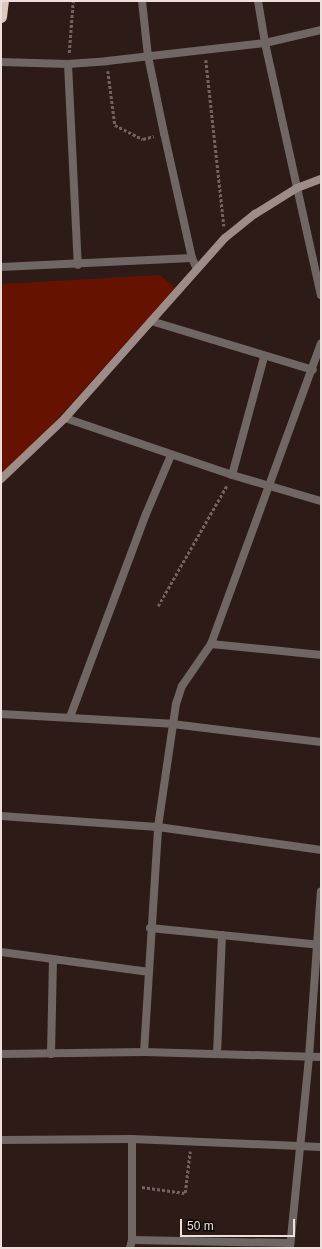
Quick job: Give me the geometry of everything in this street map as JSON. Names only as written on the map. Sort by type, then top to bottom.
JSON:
[{"type":"highway","points":[[1,17],[4,1]]},
{"type":"street","points":[[142,1],[148,56],[192,258],[197,269]]},
{"type":"street","points":[[258,1],[265,43],[321,295]]},
{"type":"street","points":[[1,62],[68,64],[107,61],[265,43],[321,30]]},
{"type":"street","points":[[68,64],[78,266]]},
{"type":"street","points":[[1,479],[65,418],[225,238],[255,214],[297,188],[321,179]]},
{"type":"street","points":[[1,267],[78,266],[192,258]]},
{"type":"street","points":[[151,321],[264,358],[313,370]]},
{"type":"street","points":[[144,1052],[150,928],[158,827],[172,724],[182,686],[212,644],[267,486],[313,370],[321,344]]},
{"type":"street","points":[[232,475],[264,358]]},
{"type":"street","points":[[65,418],[232,475],[321,501]]},
{"type":"street","points":[[70,717],[143,521],[171,455]]},
{"type":"street","points":[[212,644],[321,655]]},
{"type":"street","points":[[1,714],[172,724],[321,742]]},
{"type":"street","points":[[1,816],[158,827],[321,850]]},
{"type":"street","points":[[132,1139],[131,1244],[290,1246],[319,944],[321,891]]},
{"type":"street","points":[[150,928],[319,944]]},
{"type":"street","points":[[217,1054],[222,935]]},
{"type":"street","points":[[1,952],[148,972]]},
{"type":"street","points":[[51,1054],[53,959]]},
{"type":"street","points":[[1,1054],[144,1052],[321,1057]]},
{"type":"street","points":[[1,1140],[132,1139],[321,1147]]},
{"type":"path","points":[[68,64],[73,1]]},
{"type":"path","points":[[205,51],[225,238]]},
{"type":"path","points":[[107,61],[115,125],[143,139],[164,133]]},
{"type":"path","points":[[158,606],[232,475]]},
{"type":"path","points":[[131,1186],[185,1193],[191,1141]]},
{"type":"shaded area","points":[[160,275],[175,288],[8,474],[1,472],[1,284]]}]
